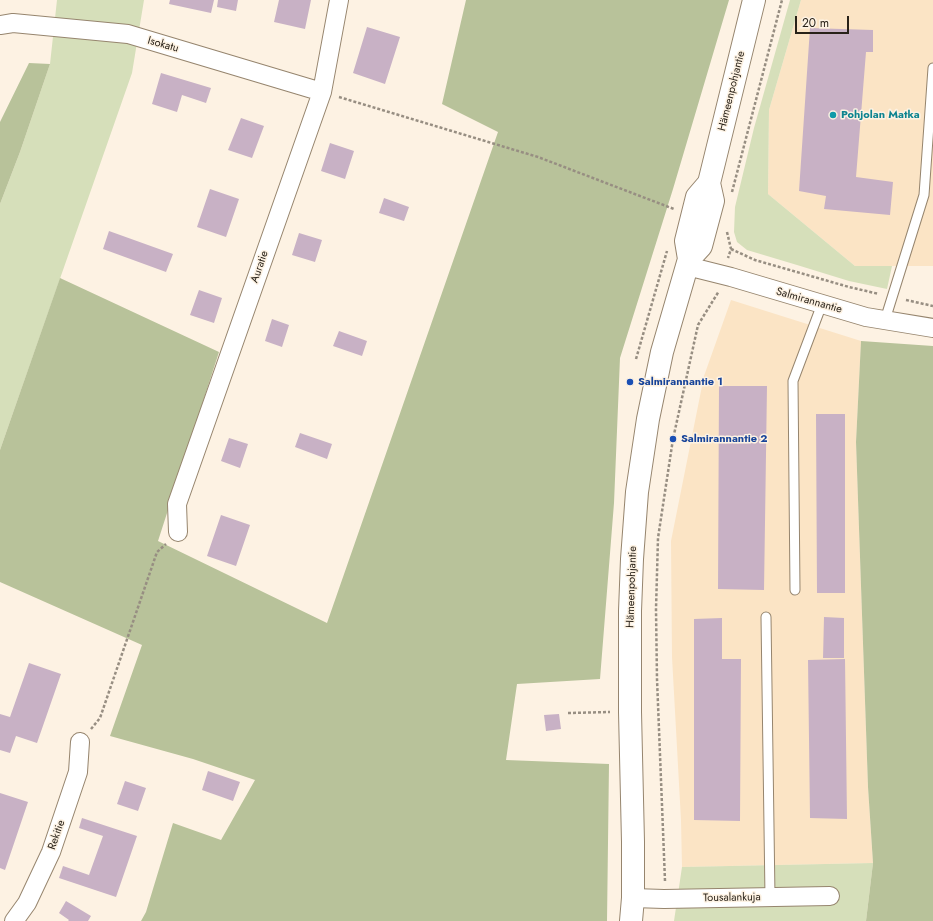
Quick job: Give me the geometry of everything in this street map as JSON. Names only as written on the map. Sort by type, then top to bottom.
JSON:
[{"type":"main road","name":"Hämeenpohjantie","points":[[631,921],[633,898],[633,842],[630,712],[630,604],[637,492],[648,419],[662,352],[688,263],[686,241],[701,216],[697,197],[709,183],[754,0]]},
{"type":"street","name":"Auratie","points":[[178,532],[177,504],[322,92],[339,0]]},
{"type":"street","name":"Isokatu","points":[[0,25],[13,23],[128,34],[322,92]]},
{"type":"street","name":"Salmirannantie","points":[[688,263],[723,275],[866,317],[933,328]]},
{"type":"street","name":"Rekitie","points":[[14,921],[27,903],[51,852],[78,772],[80,742]]},
{"type":"street","name":"Tousalankuja","points":[[633,898],[830,896]]},
{"type":"lane","points":[[885,320],[924,195],[933,68]]},
{"type":"lane","points":[[795,590],[793,381],[822,304]]},
{"type":"lane","points":[[766,617],[770,897]]},
{"type":"path","points":[[730,199],[782,0]]},
{"type":"path","points":[[322,92],[538,156],[678,211],[724,222],[731,249],[719,291],[698,325],[673,439],[658,538],[656,609],[657,679],[665,880],[664,898]]},
{"type":"path","points":[[636,358],[668,248]]},
{"type":"path","points":[[731,249],[755,260],[849,287],[933,306]]},
{"type":"path","points":[[80,742],[100,718],[158,552],[178,532]]},
{"type":"path","points":[[568,713],[630,712]]},
{"type":"shaded area","points":[[801,0],[933,0],[933,266],[855,266],[768,194],[769,110]]},
{"type":"shaded area","points":[[731,300],[861,341],[856,442],[868,787],[873,863],[682,867],[681,820],[672,657],[671,541],[704,376]]},
{"type":"green space","points":[[57,0],[144,0],[132,73],[0,450],[0,204],[20,152],[50,64]]},
{"type":"green space","points":[[466,0],[729,0],[673,189],[620,358],[614,503],[600,679],[517,684],[506,760],[609,764],[607,921],[141,921],[146,912],[173,823],[221,840],[255,780],[193,759],[110,736],[142,645],[0,582],[0,450],[60,278],[219,352],[158,541],[327,623],[498,132],[442,104]]},
{"type":"green space","points":[[790,0],[801,0],[769,110],[768,194],[855,266],[892,266],[887,289],[849,281],[747,250],[737,242],[734,232],[735,207],[754,128]]},
{"type":"green space","points":[[29,63],[50,64],[20,152],[0,204],[0,122]]},
{"type":"green space","points":[[861,341],[933,346],[933,921],[866,921],[873,863],[868,787],[856,442]]},
{"type":"green space","points":[[873,863],[866,921],[674,921],[682,867]]},
{"type":"building","points":[[170,0],[214,0],[211,13],[169,4]]},
{"type":"building","points":[[218,0],[238,0],[236,11],[217,7]]},
{"type":"building","points":[[279,0],[311,0],[305,29],[274,22]]},
{"type":"building","points":[[367,27],[400,37],[385,84],[353,73]]},
{"type":"building","name":"Pohjolan Matka","points":[[810,28],[873,30],[873,52],[866,52],[856,177],[893,182],[890,215],[824,209],[826,196],[799,191]]},
{"type":"building","points":[[161,73],[211,88],[206,103],[182,95],[177,112],[152,104]]},
{"type":"building","points":[[241,118],[264,126],[252,158],[228,150]]},
{"type":"building","points":[[330,143],[354,151],[345,179],[321,171]]},
{"type":"building","points":[[210,189],[239,199],[226,237],[197,227]]},
{"type":"building","points":[[384,198],[409,207],[404,221],[379,213]]},
{"type":"building","points":[[109,231],[173,254],[166,272],[103,249]]},
{"type":"building","points":[[299,233],[322,240],[315,262],[292,255]]},
{"type":"building","points":[[199,290],[222,298],[214,323],[190,315]]},
{"type":"building","points":[[272,319],[289,325],[282,347],[265,341]]},
{"type":"building","points":[[339,331],[367,341],[362,356],[333,346]]},
{"type":"building","points":[[719,386],[767,386],[764,590],[718,589]]},
{"type":"building","points":[[816,414],[845,414],[845,593],[817,593]]},
{"type":"building","points":[[300,433],[332,444],[327,459],[295,447]]},
{"type":"building","points":[[229,438],[248,444],[240,468],[221,461]]},
{"type":"building","points":[[221,515],[250,525],[236,566],[207,556]]},
{"type":"building","points":[[824,617],[844,618],[844,658],[823,658]]},
{"type":"building","points":[[722,618],[722,659],[741,659],[740,821],[694,820],[694,619]]},
{"type":"building","points":[[845,659],[847,819],[810,818],[808,660]]},
{"type":"building","points":[[29,663],[61,674],[37,743],[16,736],[10,753],[0,750],[0,714],[10,717]]},
{"type":"building","points":[[559,714],[561,729],[546,731],[544,715]]},
{"type":"building","points":[[208,771],[240,782],[233,801],[202,790]]},
{"type":"building","points":[[125,781],[146,788],[138,811],[117,804]]},
{"type":"building","points":[[0,793],[28,802],[5,870],[0,868]]},
{"type":"building","points":[[82,818],[137,836],[116,897],[59,878],[63,866],[89,875],[103,836],[79,828]]},
{"type":"building","points":[[66,901],[91,916],[88,921],[68,921],[69,920],[59,913]]},
{"type":"place","name":"Pohjolan Matka","points":[[833,115]]},
{"type":"place","name":"Salmirannantie 1","points":[[630,382]]},
{"type":"place","name":"Salmirannantie 2","points":[[673,439]]}]
